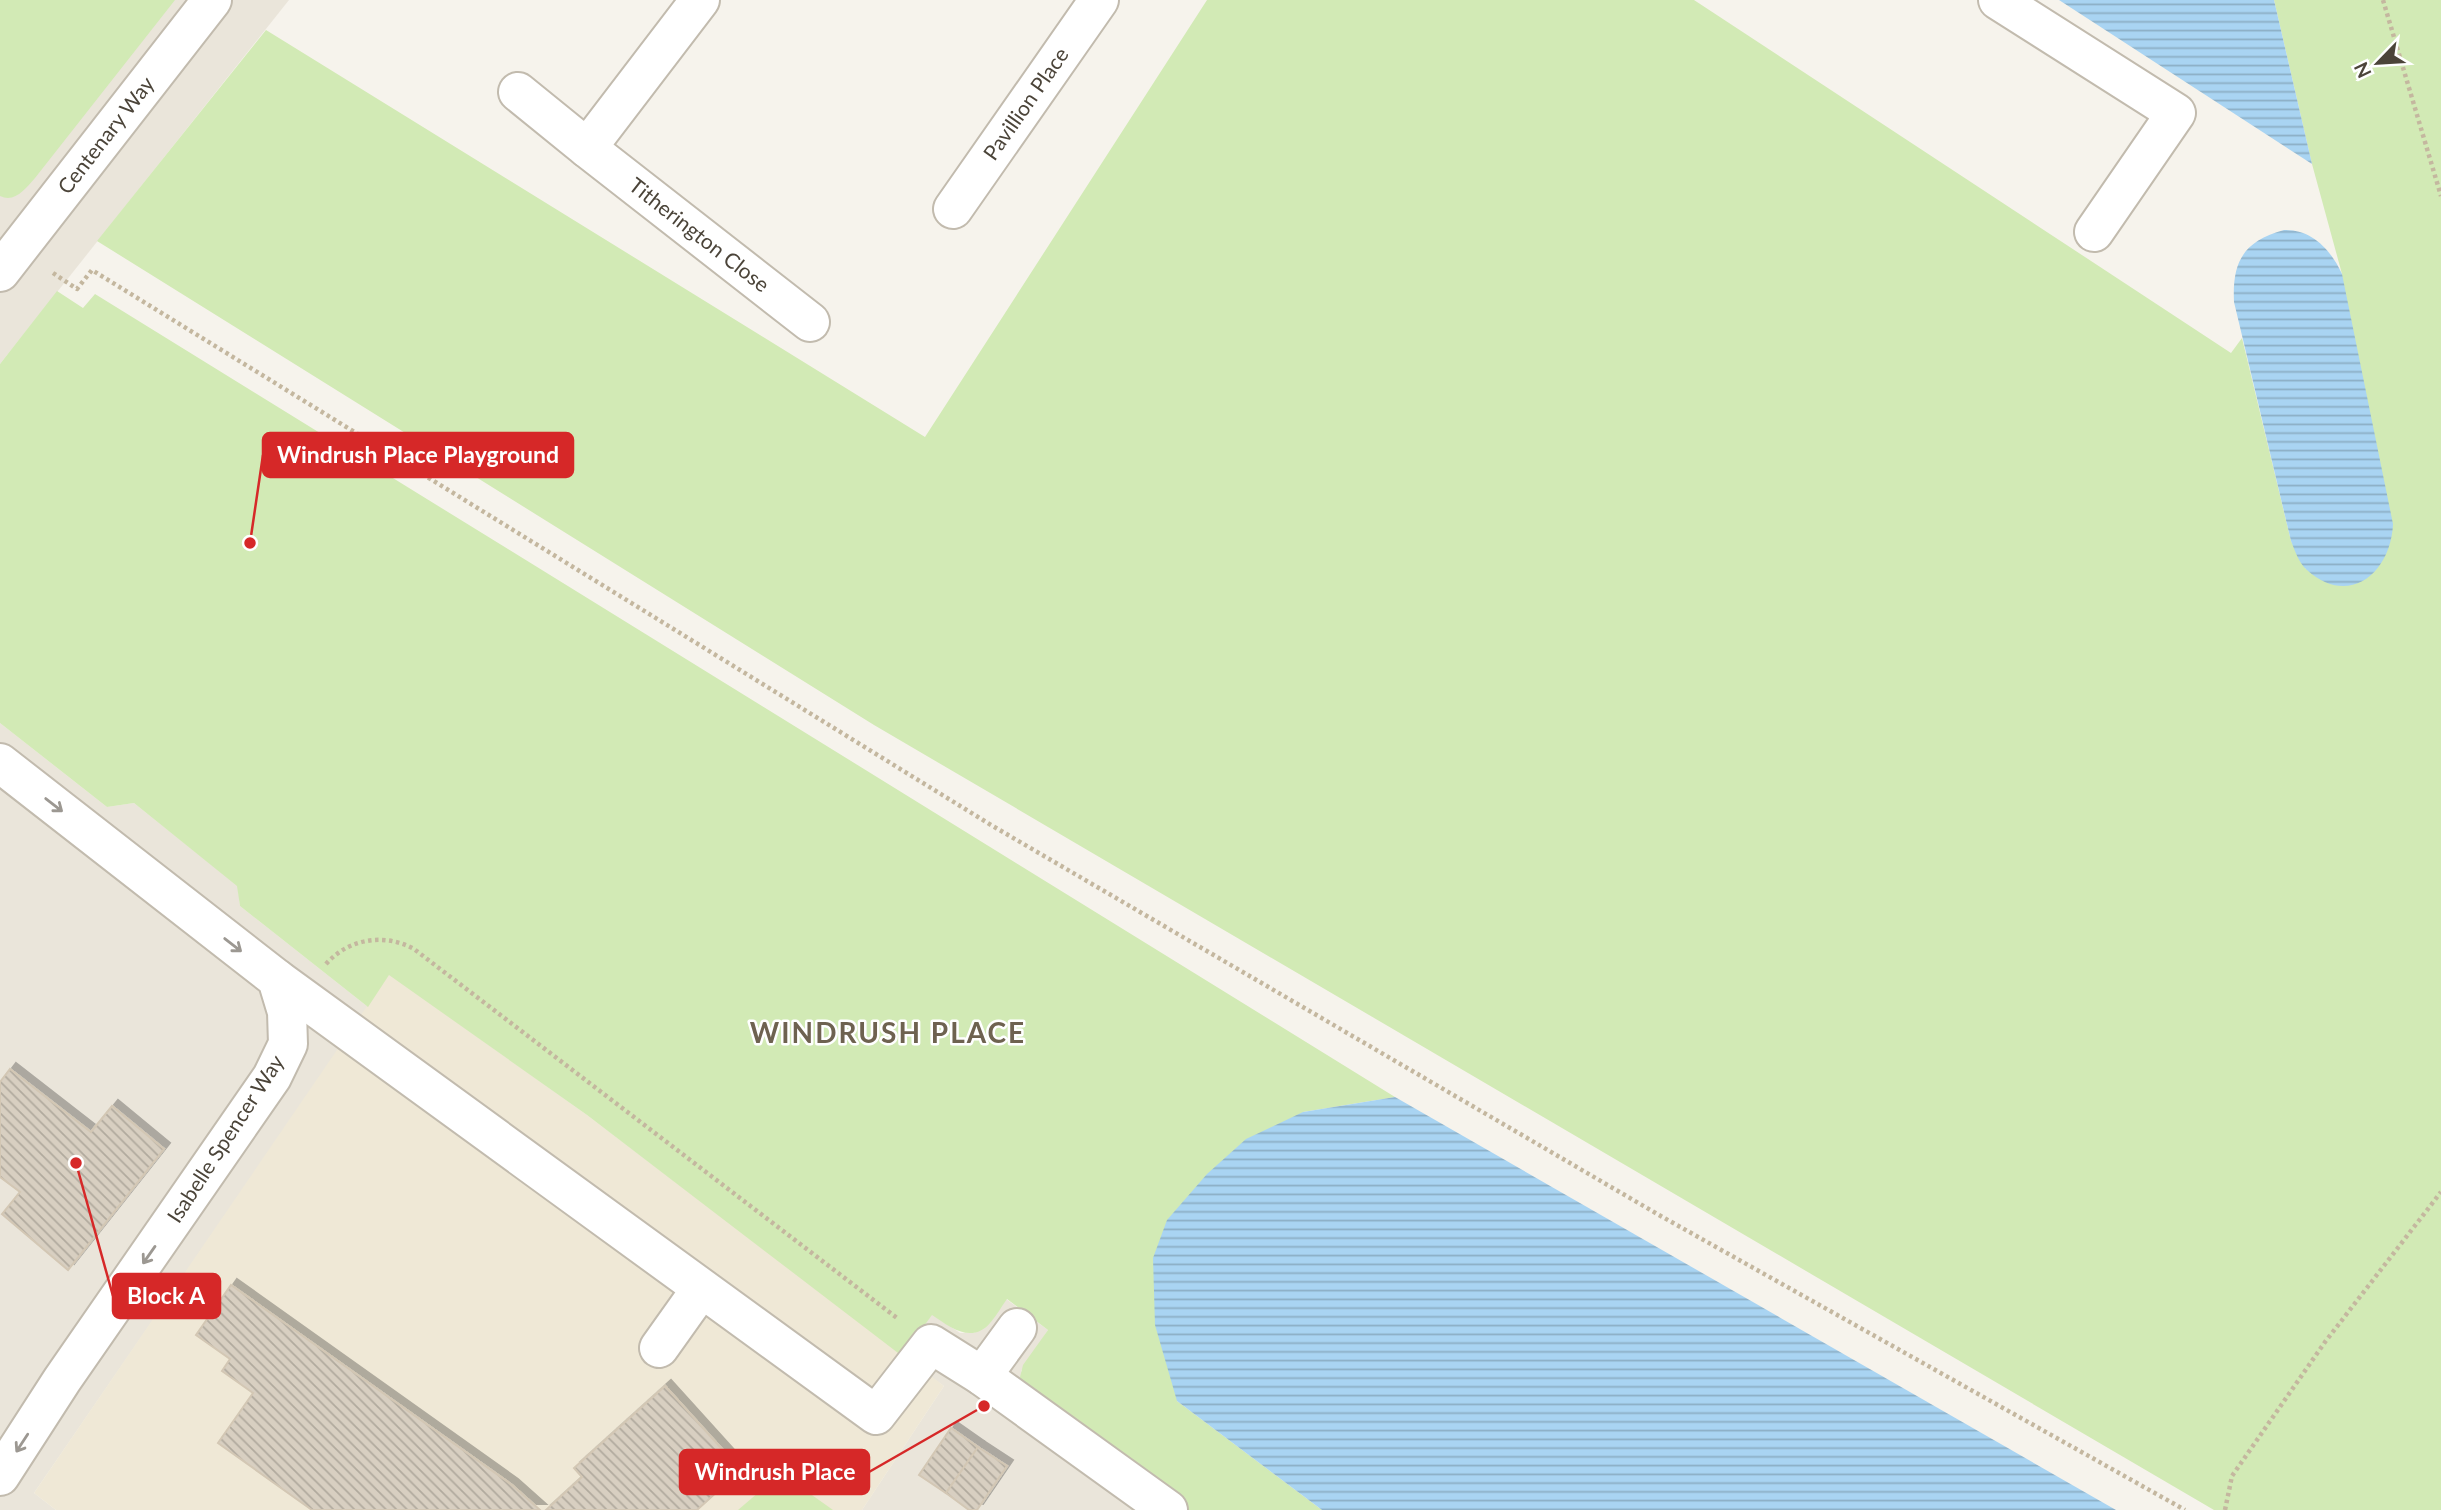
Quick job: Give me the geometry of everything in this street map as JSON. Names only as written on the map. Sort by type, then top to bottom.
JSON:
[{"type":"street","name":"Centenary Way","points":[[9,260],[212,0]]},
{"type":"street","points":[[587,148],[701,0]]},
{"type":"street","name":"Pavillion Place","points":[[953,209],[1099,0]]},
{"type":"street","points":[[1998,0],[2176,113],[2094,232]]},
{"type":"street","name":"Titherington Close","points":[[518,92],[810,322]]},
{"type":"street","points":[[0,763],[289,988],[876,1415],[931,1344],[982,1376],[1168,1510]]},
{"type":"street","name":"Isabelle Spencer Way","points":[[0,1476],[62,1380],[272,1077],[288,1044],[289,988]]},
{"type":"street","points":[[659,1348],[701,1289]]},
{"type":"street","points":[[982,1376],[1017,1328]]},
{"type":"path","points":[[2383,0],[2441,196]]},
{"type":"path","points":[[9,260],[77,289],[92,270],[991,825],[1659,1214],[2185,1510]]},
{"type":"path","points":[[289,988],[317,973],[329,960],[358,943],[384,939],[400,941],[931,1344]]},
{"type":"path","points":[[2225,1510],[2232,1476],[2325,1342],[2441,1192]]},
{"type":"shaded area","points":[[0,0],[289,0],[0,364]]},
{"type":"shaded area","points":[[0,723],[107,807],[134,803],[238,886],[240,906],[368,1007],[34,1493],[56,1510],[0,1510]]},
{"type":"shaded area","points":[[389,974],[587,1115],[944,1386],[862,1510],[56,1510],[34,1493]]},
{"type":"shaded area","points":[[1006,1299],[1048,1330],[1021,1371],[1043,1411],[1188,1510],[862,1510],[944,1386],[902,1356],[932,1314],[960,1333],[974,1333],[990,1323]]},
{"type":"green space","points":[[0,0],[175,0],[35,178],[19,194],[10,198],[0,196]]},
{"type":"green space","points":[[1207,0],[1694,0],[2231,353],[2242,338],[2291,541],[2306,569],[2342,274],[2312,164],[2274,0],[2441,0],[2441,1510],[2214,1510],[874,725],[97,241],[266,30],[925,437]]},
{"type":"green space","points":[[57,291],[83,308],[95,294],[1395,1097],[1303,1112],[1177,1401],[1322,1510],[1188,1510],[1043,1411],[1021,1384],[1020,1377],[1023,1365],[1048,1330],[1007,1299],[991,1322],[976,1332],[961,1332],[932,1315],[902,1356],[587,1115],[389,975],[368,1007],[240,906],[237,886],[134,803],[107,807],[0,723],[0,364]]},
{"type":"green space","points":[[781,1473],[833,1510],[738,1510]]},
{"type":"water","points":[[2059,0],[2274,0],[2312,164]]},
{"type":"water","points":[[2284,230],[2312,237],[2326,249],[2342,274],[2393,524],[2385,557],[2365,580],[2352,585],[2338,586],[2323,581],[2304,567],[2296,553],[2234,302],[2235,275],[2243,255],[2259,240]]},
{"type":"water","points":[[1395,1097],[2116,1510],[1322,1510],[1177,1401],[1155,1325],[1153,1258],[1167,1220],[1207,1174],[1246,1139],[1303,1112]]},
{"type":"building","points":[[10,1069],[91,1132],[112,1106],[164,1149],[68,1270],[2,1214],[20,1192],[0,1177],[0,1082]]},
{"type":"building","points":[[231,1285],[512,1485],[540,1510],[312,1510],[218,1443],[253,1393],[222,1371],[230,1359],[196,1335]]},
{"type":"building","points":[[665,1386],[741,1470],[697,1510],[546,1510],[582,1477],[574,1468]]},
{"type":"building","points":[[951,1428],[978,1447],[946,1493],[919,1475]]},
{"type":"building","points":[[978,1447],[1007,1466],[977,1510],[969,1510],[946,1493]]},
{"type":"place","name":"Windrush Place Playground","points":[[250,543]]},
{"type":"place","name":"Block A","points":[[76,1163]]},
{"type":"place","name":"Windrush Place","points":[[984,1406]]},
{"type":"district","name":"WINDRUSH PLACE","points":[[888,1033]]}]
